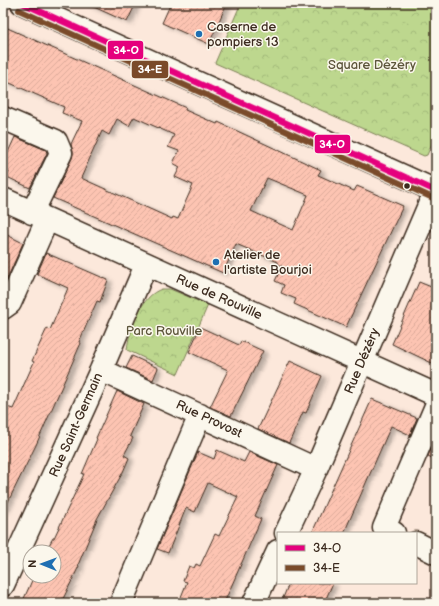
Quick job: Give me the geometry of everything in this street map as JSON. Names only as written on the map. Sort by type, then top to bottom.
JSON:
[{"type":"street","points":[[22,3],[436,190]]},
{"type":"street","points":[[3,118],[56,141],[61,153],[10,303],[3,308]]},
{"type":"street","name":"Rue Dézéry","points":[[286,532],[316,469],[436,190]]},
{"type":"street","name":"Rue de Rouville","points":[[3,199],[436,395]]},
{"type":"street","name":"Rue Saint-Germain","points":[[3,585],[101,370],[146,265]]},
{"type":"street","name":"Rue Provost","points":[[101,370],[316,469]]},
{"type":"street","points":[[392,532],[384,528],[436,406]]},
{"type":"street","points":[[121,603],[200,415]]},
{"type":"street","points":[[417,544],[436,553]]},
{"type":"street","points":[[254,603],[277,553]]},
{"type":"green space","name":"Square Dézéry","points":[[241,3],[436,3],[436,135],[427,155],[424,156],[215,63]]},
{"type":"green space","name":"Parc Rouville","points":[[162,289],[170,289],[208,305],[178,374],[127,350],[130,333],[137,314],[148,298]]},
{"type":"building","points":[[85,3],[136,3],[127,22]]},
{"type":"building","name":"Caserne de pompiers 13","points":[[171,3],[227,3],[209,44],[162,23]]},
{"type":"building","points":[[3,26],[186,108],[185,110],[217,124],[218,122],[321,170],[318,175],[354,191],[357,186],[403,206],[346,327],[294,304],[296,299],[281,293],[284,285],[275,281],[282,266],[278,264],[278,262],[236,244],[223,273],[53,198],[72,158],[73,153],[71,144],[82,121],[62,113],[64,107],[3,80]],"holes":[[[134,117],[174,135],[168,147],[179,151],[173,163],[180,167],[175,177],[193,185],[178,219],[173,217],[172,219],[81,178],[102,131],[109,135],[117,119],[129,126]],[[267,178],[308,195],[293,230],[251,211]]]},
{"type":"building","points":[[15,137],[46,150],[47,153],[30,188],[7,177],[9,172],[3,169],[3,163]]},
{"type":"building","points":[[3,233],[23,243],[3,288]]},
{"type":"building","points":[[46,253],[108,280],[100,302],[97,301],[79,342],[81,343],[36,445],[3,512],[3,417],[7,407],[13,409],[47,328],[50,330],[68,288],[37,274]]},
{"type":"building","points":[[419,282],[436,289],[436,365],[392,344]]},
{"type":"building","points":[[200,327],[239,345],[241,341],[263,351],[231,416],[210,407],[228,370],[189,352]]},
{"type":"building","points":[[132,356],[158,368],[153,380],[126,368]]},
{"type":"building","points":[[290,361],[322,376],[306,413],[303,412],[289,443],[258,429]]},
{"type":"building","points":[[117,391],[144,404],[130,436],[133,438],[124,455],[129,458],[97,519],[78,565],[79,566],[61,603],[22,603],[30,584],[62,584],[62,544],[50,544],[54,538],[84,474],[82,474],[97,439],[96,438]]},
{"type":"building","points":[[372,399],[417,418],[410,435],[391,426],[344,532],[312,532]]},
{"type":"building","points":[[436,438],[436,460],[428,456]]},
{"type":"building","points":[[217,450],[244,462],[249,452],[278,465],[255,516],[261,519],[224,603],[186,603],[187,600],[181,597],[187,582],[183,581],[189,566],[194,568],[196,564],[200,566],[215,534],[219,536],[238,497],[208,483],[195,512],[186,508],[168,553],[157,549],[198,452],[214,459]]},
{"type":"building","points":[[289,584],[333,584],[324,603],[281,603]]},
{"type":"transit line","name":"34-O","points":[[22,3],[436,191]]},
{"type":"transit line","name":"34-E","points":[[19,10],[433,198]]},
{"type":"place","name":"Caserne de pompiers 13","points":[[199,34]]},
{"type":"place","name":"Atelier de l'artiste Bourjoi","points":[[216,262]]}]
